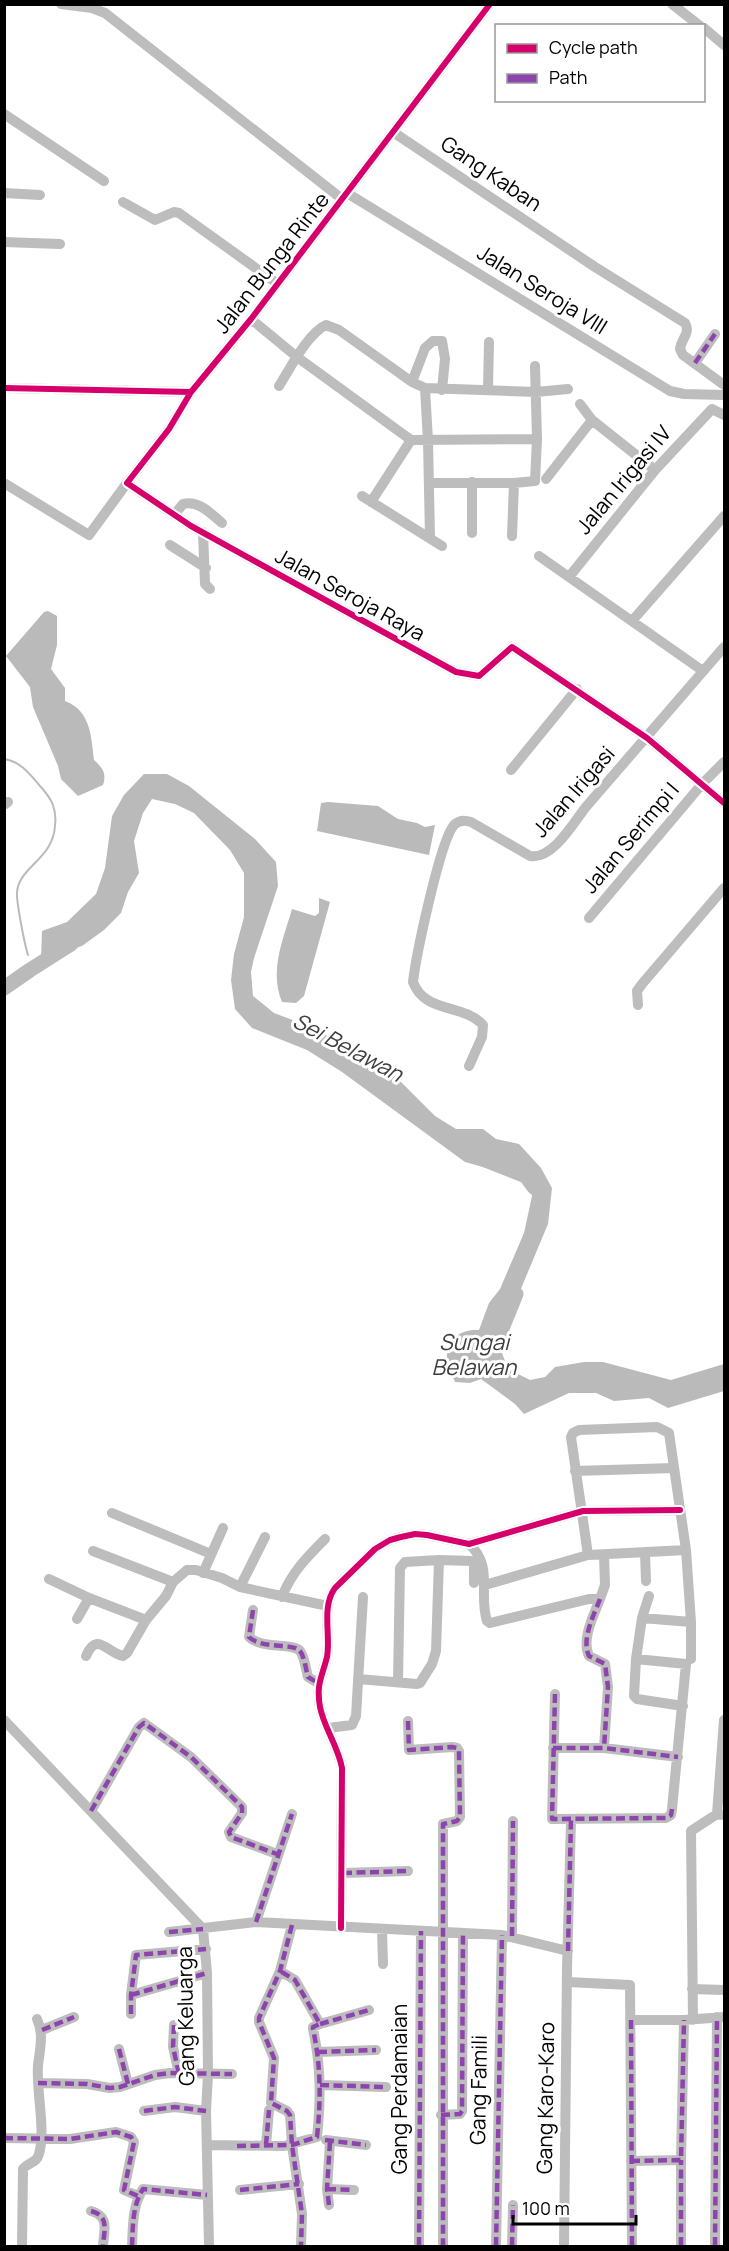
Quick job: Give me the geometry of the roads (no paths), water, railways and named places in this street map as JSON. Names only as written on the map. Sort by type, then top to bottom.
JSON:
[{"type":"street","name":"Jalan Seroja VIII","points":[[61,4],[92,8],[105,13],[345,196],[670,391],[684,394],[724,395]]},
{"type":"street","name":"Jalan Bunga Rinte","points":[[191,392],[278,284],[490,4]]},
{"type":"street","points":[[672,4],[698,24]]},
{"type":"street","points":[[705,29],[724,45]]},
{"type":"street","points":[[4,114],[104,182]]},
{"type":"street","name":"Gang Kaban","points":[[393,132],[568,249],[685,323],[688,327],[687,333],[681,342],[680,349],[683,355],[695,363]]},
{"type":"street","points":[[4,193],[40,195]]},
{"type":"street","points":[[123,202],[155,220],[174,212],[179,213],[278,284]]},
{"type":"street","points":[[4,242],[60,244]]},
{"type":"street","points":[[251,319],[297,357],[411,440],[537,440]]},
{"type":"street","points":[[279,386],[297,357],[321,327],[326,325],[412,382],[425,388],[536,392],[568,389]]},
{"type":"street","points":[[715,334],[695,363],[724,385]]},
{"type":"street","points":[[412,382],[425,348],[433,341],[442,341],[445,359],[442,390]]},
{"type":"street","points":[[488,389],[489,342]]},
{"type":"street","points":[[429,483],[535,481],[537,440],[535,366]]},
{"type":"street","points":[[4,388],[191,392],[169,429],[89,535],[4,483]]},
{"type":"street","points":[[425,388],[429,441],[430,537]]},
{"type":"street","points":[[708,395],[712,409],[724,415]]},
{"type":"street","points":[[580,404],[592,420],[655,470]]},
{"type":"street","name":"Jalan Irigasi IV","points":[[569,577],[655,470],[712,409]]},
{"type":"street","points":[[546,479],[592,420]]},
{"type":"street","points":[[411,440],[367,499],[442,546]]},
{"type":"street","points":[[472,482],[472,532]]},
{"type":"street","name":"Jalan Seroja Raya","points":[[127,483],[174,515],[456,672],[479,676],[512,646],[647,738],[724,803]]},
{"type":"street","points":[[512,536],[514,483]]},
{"type":"street","points":[[174,515],[183,504],[192,503],[203,507],[222,523]]},
{"type":"street","points":[[632,621],[724,516]]},
{"type":"street","points":[[204,532],[205,584],[210,589]]},
{"type":"street","points":[[170,545],[206,568]]},
{"type":"street","points":[[539,556],[703,671]]},
{"type":"street","name":"Jalan Irigasi","points":[[469,1066],[482,1037],[483,1025],[477,1018],[429,1001],[417,993],[413,982],[441,855],[450,832],[456,823],[464,820],[530,856],[545,855],[565,835],[585,808],[724,647]]},
{"type":"street","points":[[511,770],[577,689]]},
{"type":"street","name":"Jalan Serimpi I","points":[[589,918],[702,784],[724,762]]},
{"type":"street","points":[[638,1005],[637,991],[642,984],[724,888]]},
{"type":"street","points":[[588,1555],[571,1437],[575,1431],[657,1427],[669,1433],[686,1550],[691,1659]]},
{"type":"street","points":[[576,1471],[674,1468]]},
{"type":"street","points":[[341,1928],[342,1768],[340,1754],[324,1722],[320,1708],[318,1683],[327,1655],[328,1606],[330,1595],[335,1588],[375,1549],[390,1540],[415,1534],[470,1544],[583,1511],[680,1510]]},
{"type":"street","points":[[112,1513],[212,1554]]},
{"type":"street","points":[[202,1573],[223,1528]]},
{"type":"street","points":[[240,1587],[265,1538]]},
{"type":"street","points":[[282,1597],[298,1567],[325,1539]]},
{"type":"street","points":[[470,1544],[482,1560],[479,1584]]},
{"type":"street","points":[[479,1584],[588,1555],[686,1550]]},
{"type":"street","points":[[93,1551],[173,1582]]},
{"type":"street","points":[[645,1553],[646,1581]]},
{"type":"street","points":[[604,1555],[605,1586],[589,1628],[586,1648],[589,1656],[605,1664],[608,1687],[604,1748]]},
{"type":"street","points":[[358,1679],[420,1683],[432,1664],[436,1651],[439,1560]]},
{"type":"street","points":[[398,1682],[400,1568],[405,1562],[472,1561],[484,1612],[490,1623],[590,1599],[600,1599]]},
{"type":"street","points":[[86,1656],[91,1646],[95,1644],[123,1656],[127,1653],[146,1620],[166,1596],[173,1582],[187,1570],[222,1578],[240,1587],[328,1606]]},
{"type":"street","points":[[49,1579],[89,1598],[146,1620]]},
{"type":"street","points":[[649,1596],[642,1618],[634,1695],[637,1699],[683,1706]]},
{"type":"street","points":[[328,1728],[344,1727],[354,1723],[363,1597]]},
{"type":"street","points":[[77,1619],[89,1598]]},
{"type":"street","points":[[253,1610],[249,1637],[253,1641],[299,1649],[308,1677],[318,1683]]},
{"type":"street","points":[[642,1618],[691,1622]]},
{"type":"street","points":[[555,1694],[551,1817],[555,1820],[666,1818],[672,1809],[686,1664],[636,1659]]},
{"type":"street","name":"Gang Keluarga","points":[[4,1720],[203,1929],[207,1973],[208,2247]]},
{"type":"street","points":[[681,2247],[681,2160],[688,2020],[692,1989],[691,1831],[721,1814],[724,1720]]},
{"type":"street","points":[[408,1721],[409,1750],[452,1747],[459,1751],[460,1817],[457,1821],[443,1824],[441,2115],[443,2247]]},
{"type":"street","points":[[91,1811],[139,1727],[144,1723],[191,1757],[242,1807],[242,1813],[229,1832],[231,1837],[277,1854]]},
{"type":"street","points":[[553,1748],[604,1748],[678,1757]]},
{"type":"street","points":[[256,1922],[292,1814]]},
{"type":"street","name":"Gang Karo-Karo","points":[[564,2247],[571,1820]]},
{"type":"street","name":"Gang Famili","points":[[496,2247],[513,1821]]},
{"type":"street","points":[[343,1873],[408,1871]]},
{"type":"street","points":[[169,1932],[256,1922],[292,1926],[507,1936],[568,1951]]},
{"type":"street","points":[[292,1926],[280,1971],[259,2022],[274,2058],[271,2103],[288,2113],[302,2214],[301,2247]]},
{"type":"street","points":[[382,1930],[383,1964]]},
{"type":"street","name":"Gang Perdamaian","points":[[419,2247],[421,1931]]},
{"type":"street","points":[[441,2115],[456,2115],[462,2111],[463,1933]]},
{"type":"street","points":[[131,2014],[136,1955],[206,1949]]},
{"type":"street","points":[[280,1971],[295,1980],[320,2024]]},
{"type":"street","points":[[131,1995],[207,1973]]},
{"type":"street","points":[[567,1982],[630,1985],[632,2247]]},
{"type":"street","points":[[692,1989],[724,1990]]},
{"type":"street","points":[[317,2137],[320,2085],[318,2052],[313,2027],[369,2010]]},
{"type":"street","points":[[42,2030],[74,2017]]},
{"type":"street","points":[[632,2020],[688,2020],[721,2017],[715,2247]]},
{"type":"street","points":[[22,2247],[23,2169],[25,2165],[38,2158],[41,2137],[38,2083],[42,2030],[37,2019]]},
{"type":"street","points":[[174,2025],[173,2047],[179,2074]]},
{"type":"street","points":[[118,2049],[128,2084]]},
{"type":"street","points":[[318,2052],[376,2050]]},
{"type":"street","points":[[38,2083],[110,2088],[155,2075],[232,2074]]},
{"type":"street","points":[[320,2085],[386,2087]]},
{"type":"street","points":[[144,2111],[185,2107],[206,2111]]},
{"type":"street","points":[[266,2145],[269,2110]]},
{"type":"street","points":[[4,2138],[70,2139],[116,2132],[131,2138],[134,2142],[133,2150],[124,2190],[138,2196]]},
{"type":"street","points":[[208,2145],[292,2145],[317,2137],[330,2142],[366,2145]]},
{"type":"street","points":[[329,2205],[327,2189],[330,2142]]},
{"type":"street","points":[[632,2161],[681,2160]]},
{"type":"street","points":[[240,2190],[298,2184]]},
{"type":"street","points":[[132,2247],[134,2214],[138,2196],[143,2189],[207,2195]]},
{"type":"street","points":[[327,2189],[354,2190]]},
{"type":"street","points":[[512,2247],[513,2205]]},
{"type":"street","points":[[91,2211],[100,2213],[103,2217],[103,2247]]},
{"type":"water","points":[[48,611],[57,616],[57,645],[51,669],[65,688],[65,701],[74,705],[85,718],[94,760],[104,774],[103,785],[78,796],[61,779],[58,766],[33,707],[30,687],[6,656],[44,612]]},
{"type":"water","name":"Sungai Belawan","points":[[144,774],[167,774],[189,786],[255,839],[276,862],[278,886],[251,972],[253,996],[274,1013],[306,1025],[383,1064],[435,1116],[456,1129],[483,1129],[496,1139],[519,1144],[541,1168],[552,1188],[548,1224],[506,1318],[502,1333],[502,1353],[508,1369],[530,1380],[545,1377],[555,1367],[584,1362],[603,1362],[671,1380],[724,1364],[724,1391],[668,1408],[649,1398],[614,1401],[596,1393],[569,1393],[524,1414],[515,1404],[481,1379],[470,1383],[455,1382],[447,1360],[448,1347],[454,1338],[463,1332],[479,1330],[489,1303],[500,1289],[524,1233],[532,1196],[525,1176],[505,1165],[490,1169],[465,1162],[342,1072],[307,1050],[252,1028],[235,1009],[231,980],[234,954],[244,917],[244,873],[230,850],[194,813],[175,804],[152,799],[143,813],[134,841],[139,873],[128,892],[121,913],[104,930],[82,946],[41,959],[42,931],[67,922],[96,894],[105,868],[112,816],[124,795]]},
{"type":"water","points":[[321,803],[378,806],[398,819],[425,827],[435,825],[429,855],[317,831]]},
{"type":"water","points":[[319,898],[330,902],[304,996],[296,1003],[282,1002],[278,990],[277,967],[281,944],[292,909],[315,916],[319,913]]},
{"type":"waterway","points":[[4,759],[20,765],[32,777],[51,800],[55,814],[53,837],[43,855],[19,883],[17,892],[19,914],[28,955]]},
{"type":"waterway","name":"Sei Belawan","points":[[4,988],[71,944]]},
{"type":"waterway","name":"Sei Belawan","points":[[483,1159],[526,1176],[534,1187]]},
{"type":"waterway","name":"Sei Belawan","points":[[497,1341],[516,1294]]}]
